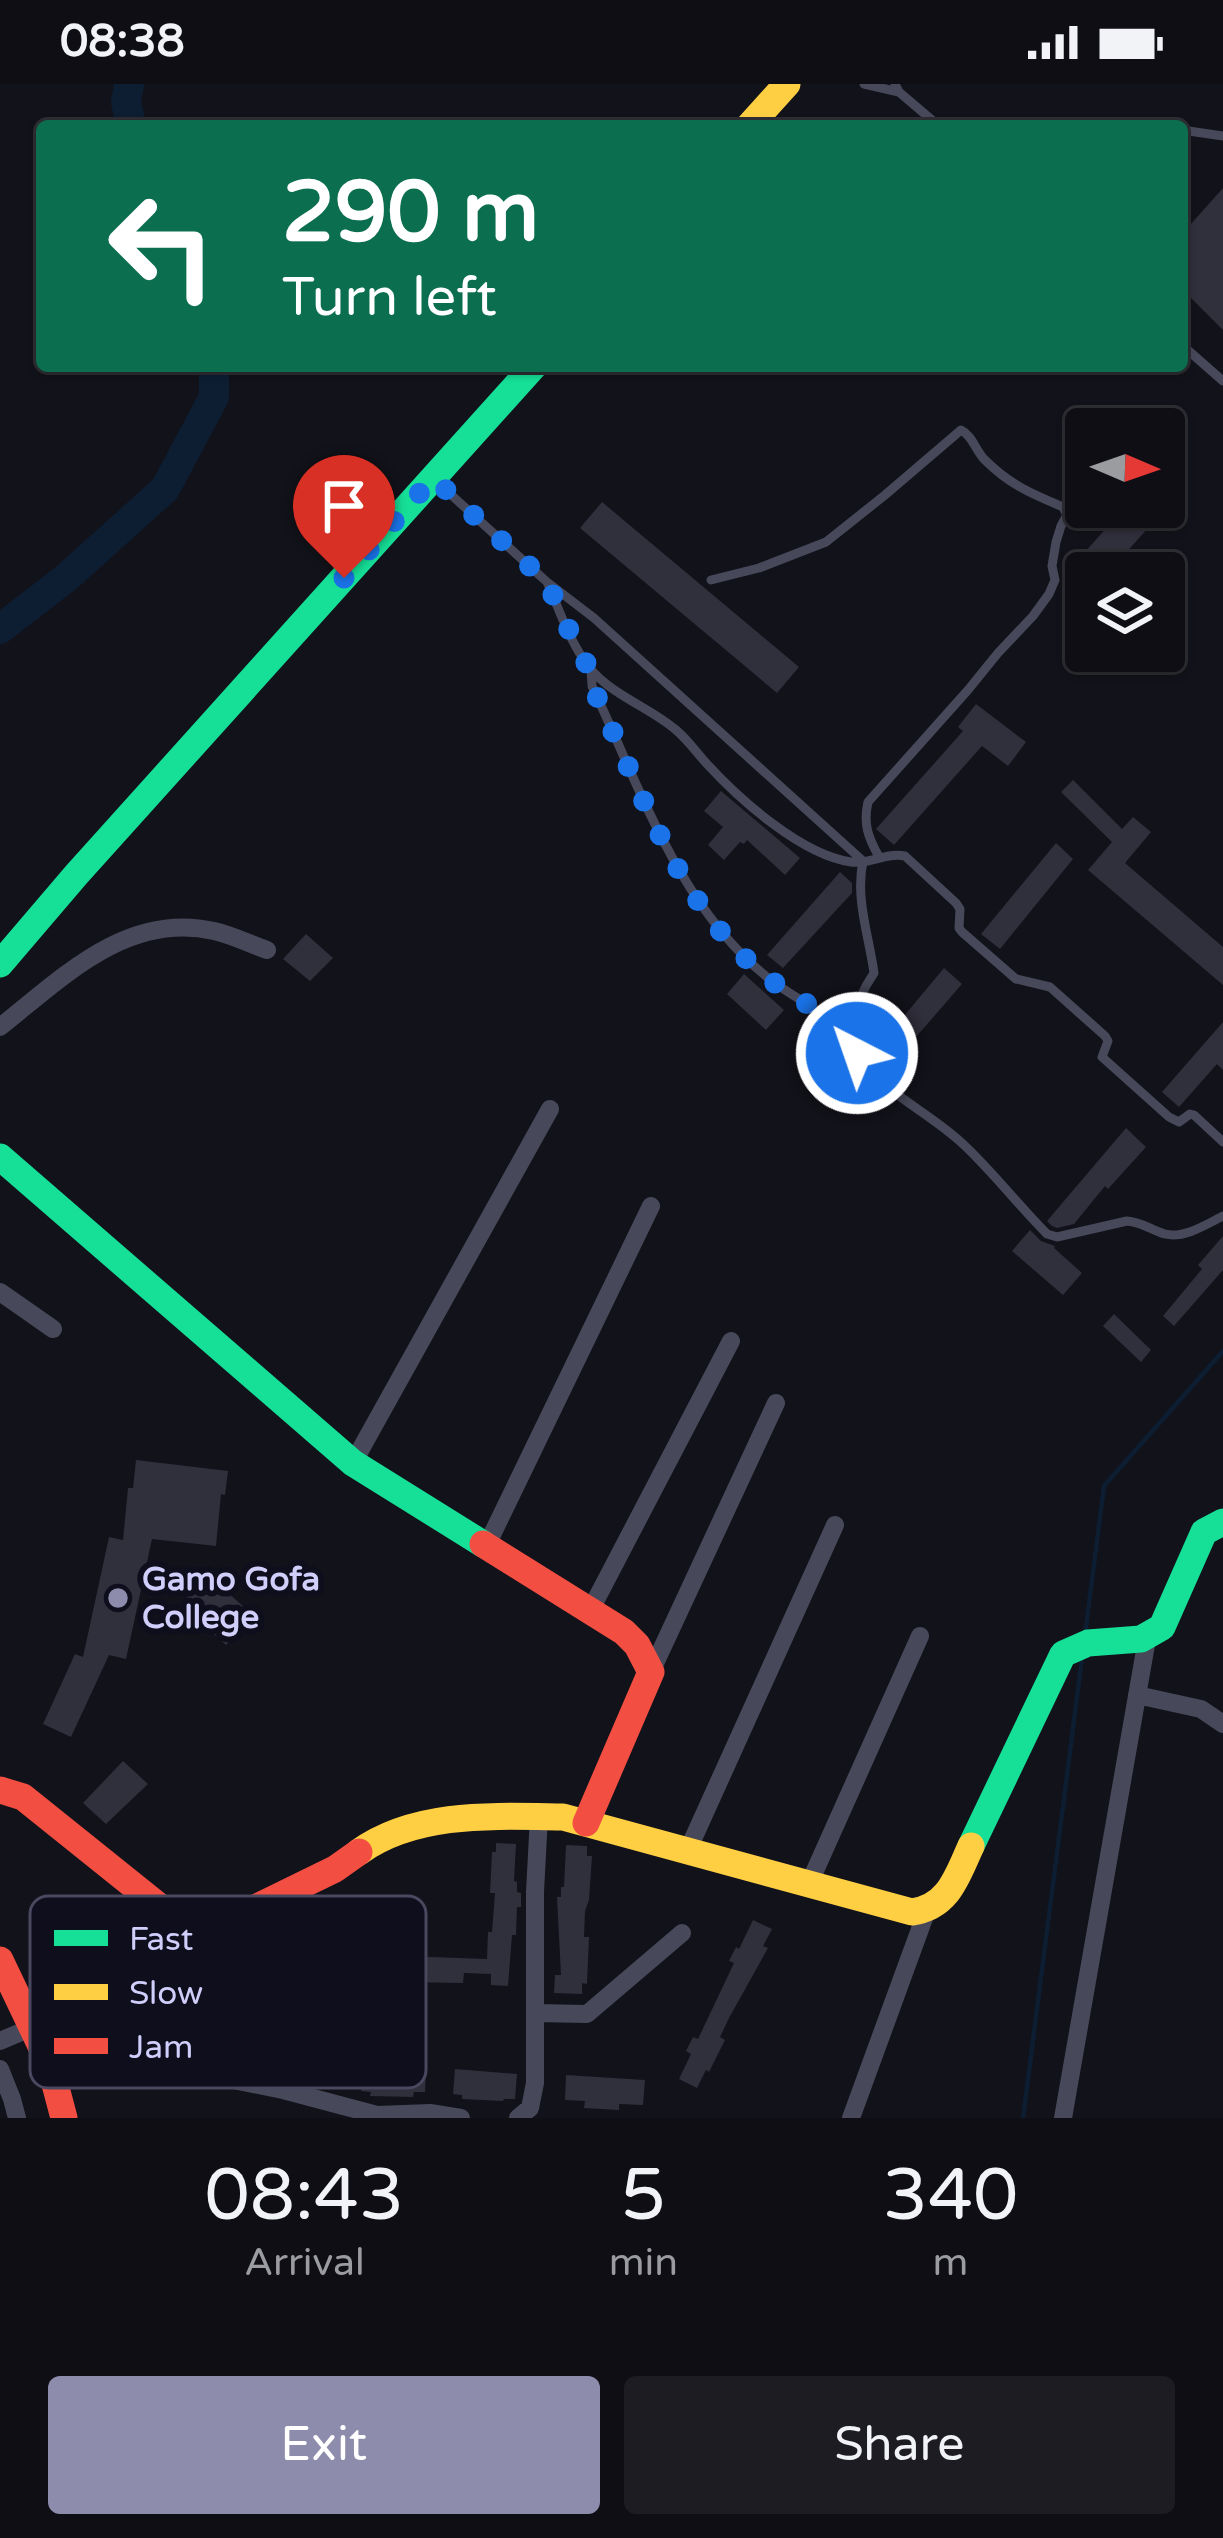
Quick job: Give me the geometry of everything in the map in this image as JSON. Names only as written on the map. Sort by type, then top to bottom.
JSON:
[{"type":"street","points":[[754,120],[787,84]]},
{"type":"street","points":[[0,964],[529,372]]},
{"type":"street","points":[[0,1027],[102,948],[148,932],[174,927],[214,931],[268,950]]},
{"type":"street","points":[[353,1463],[550,1108]]},
{"type":"street","points":[[0,1157],[353,1463],[624,1632],[638,1645],[651,1672]]},
{"type":"street","points":[[486,1547],[651,1206]]},
{"type":"street","points":[[0,1292],[53,1329]]},
{"type":"street","points":[[590,1611],[731,1341]]},
{"type":"street","points":[[586,1823],[776,1403]]},
{"type":"street","points":[[1063,2118],[1147,1640],[1162,1627],[1204,1532],[1223,1522]]},
{"type":"street","points":[[688,1850],[835,1525]]},
{"type":"street","points":[[808,1884],[920,1636]]},
{"type":"street","points":[[280,1896],[335,1869],[370,1844],[428,1822],[539,1816],[563,1817],[912,1912],[927,1910],[948,1894],[1057,1662],[1072,1647],[1102,1640],[1147,1640]]},
{"type":"street","points":[[1137,1696],[1201,1709],[1223,1724]]},
{"type":"street","points":[[8,1795],[144,1896]]},
{"type":"street","points":[[520,2118],[530,2108],[535,2083],[539,1816]]},
{"type":"street","points":[[850,2118],[927,1910]]},
{"type":"street","points":[[535,2014],[587,2014],[682,1933]]},
{"type":"street","points":[[0,1960],[30,2021]]},
{"type":"street","points":[[0,2041],[30,2028]]},
{"type":"street","points":[[0,2069],[16,2118]]},
{"type":"street","points":[[56,2088],[64,2118]]},
{"type":"street","points":[[273,2088],[377,2115],[461,2118]]},
{"type":"lane","points":[[864,84],[897,88],[933,120]]},
{"type":"lane","points":[[1188,131],[1223,136]]},
{"type":"lane","points":[[1188,350],[1223,381]]},
{"type":"lane","points":[[711,580],[759,568],[826,542],[961,430],[969,433],[984,459],[1021,491],[1063,507],[1067,515],[1056,542],[1055,580],[1049,594],[868,802],[864,820],[879,857]]},
{"type":"lane","points":[[433,478],[863,861]]},
{"type":"lane","points":[[547,582],[582,658],[603,682],[673,726],[777,828],[816,850],[854,863],[905,856],[960,909],[962,932],[1016,980],[1050,987],[1105,1036],[1108,1041],[1102,1057],[1169,1117],[1179,1122],[1194,1115],[1223,1142]]},
{"type":"lane","points":[[591,669],[592,686],[648,808],[711,920],[766,976],[853,1032]]},
{"type":"lane","points":[[863,861],[860,903],[874,974],[853,1010],[853,1032],[857,1053],[876,1078],[965,1146],[1047,1234],[1057,1237],[1126,1221],[1180,1235],[1223,1216]]},
{"type":"building","points":[[1223,188],[1223,330],[1188,295],[1188,227]]},
{"type":"building","points":[[602,502],[799,667],[777,693],[580,528]]},
{"type":"building","points":[[1106,528],[1148,528],[1127,552],[1085,552]]},
{"type":"building","points":[[976,704],[1026,742],[1008,766],[982,746],[894,845],[876,829],[963,731],[958,727]]},
{"type":"building","points":[[1073,780],[1122,829],[1133,817],[1151,832],[1125,863],[1223,947],[1223,985],[1088,870],[1112,842],[1061,792]]},
{"type":"building","points":[[721,791],[800,858],[785,875],[747,840],[724,860],[708,845],[723,827],[704,811]]},
{"type":"building","points":[[1056,843],[1073,859],[1000,949],[981,934]]},
{"type":"building","points":[[840,872],[852,883],[852,893],[783,968],[767,955]]},
{"type":"building","points":[[306,934],[333,958],[310,981],[283,959]]},
{"type":"building","points":[[944,968],[962,984],[890,1067],[874,1052]]},
{"type":"building","points":[[744,974],[784,1010],[766,1030],[727,994]]},
{"type":"building","points":[[1223,1022],[1223,1070],[1217,1064],[1179,1107],[1162,1092]]},
{"type":"building","points":[[833,1049],[871,1089],[850,1109],[812,1070]]},
{"type":"building","points":[[1126,1128],[1146,1147],[1074,1224],[1052,1226],[1047,1221]]},
{"type":"building","points":[[1030,1230],[1055,1246],[1082,1273],[1063,1295],[1012,1251]]},
{"type":"building","points":[[1223,1236],[1223,1270],[1174,1326],[1163,1316]]},
{"type":"building","points":[[1114,1314],[1151,1350],[1141,1362],[1103,1326]]},
{"type":"building","points":[[136,1460],[228,1471],[216,1546],[152,1539],[126,1659],[109,1655],[71,1737],[43,1724],[75,1654],[83,1657],[109,1537],[123,1540]]},
{"type":"building","points":[[208,1575],[254,1616],[226,1645],[181,1604]]},
{"type":"building","points":[[123,1761],[148,1784],[106,1824],[83,1803]]},
{"type":"building","points":[[496,1843],[516,1844],[514,1881],[521,1893],[521,1907],[517,1907],[516,1935],[512,1935],[508,1986],[491,1985],[491,1974],[464,1973],[463,1983],[426,1982],[426,1957],[487,1959],[495,1893],[490,1893],[492,1852],[496,1852]]},
{"type":"building","points":[[566,1845],[587,1846],[587,1856],[592,1856],[585,1911],[587,1984],[582,1983],[582,1994],[554,1993],[555,1975],[561,1975],[557,1897],[564,1887]]},
{"type":"building","points":[[753,1920],[772,1929],[763,1946],[768,1948],[697,2088],[679,2079],[691,2054],[686,2051],[693,2037],[698,2039],[734,1963],[729,1961]]},
{"type":"building","points":[[455,2069],[517,2074],[515,2099],[462,2099],[453,2094]]},
{"type":"building","points":[[566,2075],[645,2080],[643,2105],[619,2104],[619,2110],[584,2108],[585,2101],[565,2100]]},
{"type":"building","points":[[425,2088],[413,2097],[370,2096],[371,2092],[361,2091]]},
{"type":"waterway","points":[[129,84],[130,120]]},
{"type":"waterway","points":[[0,629],[66,578],[165,489],[214,397],[214,372]]},
{"type":"waterway","points":[[1085,1635],[1104,1486],[1223,1351]]},
{"type":"waterway","points":[[1023,2118],[1082,1658]]},
{"type":"traffic: fast","points":[[0,964],[529,372]]},
{"type":"traffic: fast","points":[[0,1157],[353,1463],[483,1544]]},
{"type":"traffic: fast","points":[[971,1846],[1063,1654],[1088,1643],[1141,1639],[1162,1627],[1204,1532],[1223,1522]]},
{"type":"traffic: slow","points":[[754,120],[787,84]]},
{"type":"traffic: slow","points":[[359,1852],[381,1839],[431,1823],[563,1817],[912,1912],[943,1897],[971,1846]]},
{"type":"traffic: jam","points":[[483,1544],[624,1632],[651,1672],[586,1823]]},
{"type":"traffic: jam","points":[[0,1790],[23,1797],[146,1896]]},
{"type":"traffic: jam","points":[[280,1896],[359,1852]]},
{"type":"traffic: jam","points":[[0,1960],[30,2023]]},
{"type":"traffic: jam","points":[[56,2088],[64,2118]]},
{"type":"place","name":"Gamo Gofa College","points":[[118,1598]]},
{"type":"route","points":[[344,578],[433,478],[547,582],[591,669],[592,686],[648,808],[711,920],[766,976],[853,1032],[857,1053]]}]
